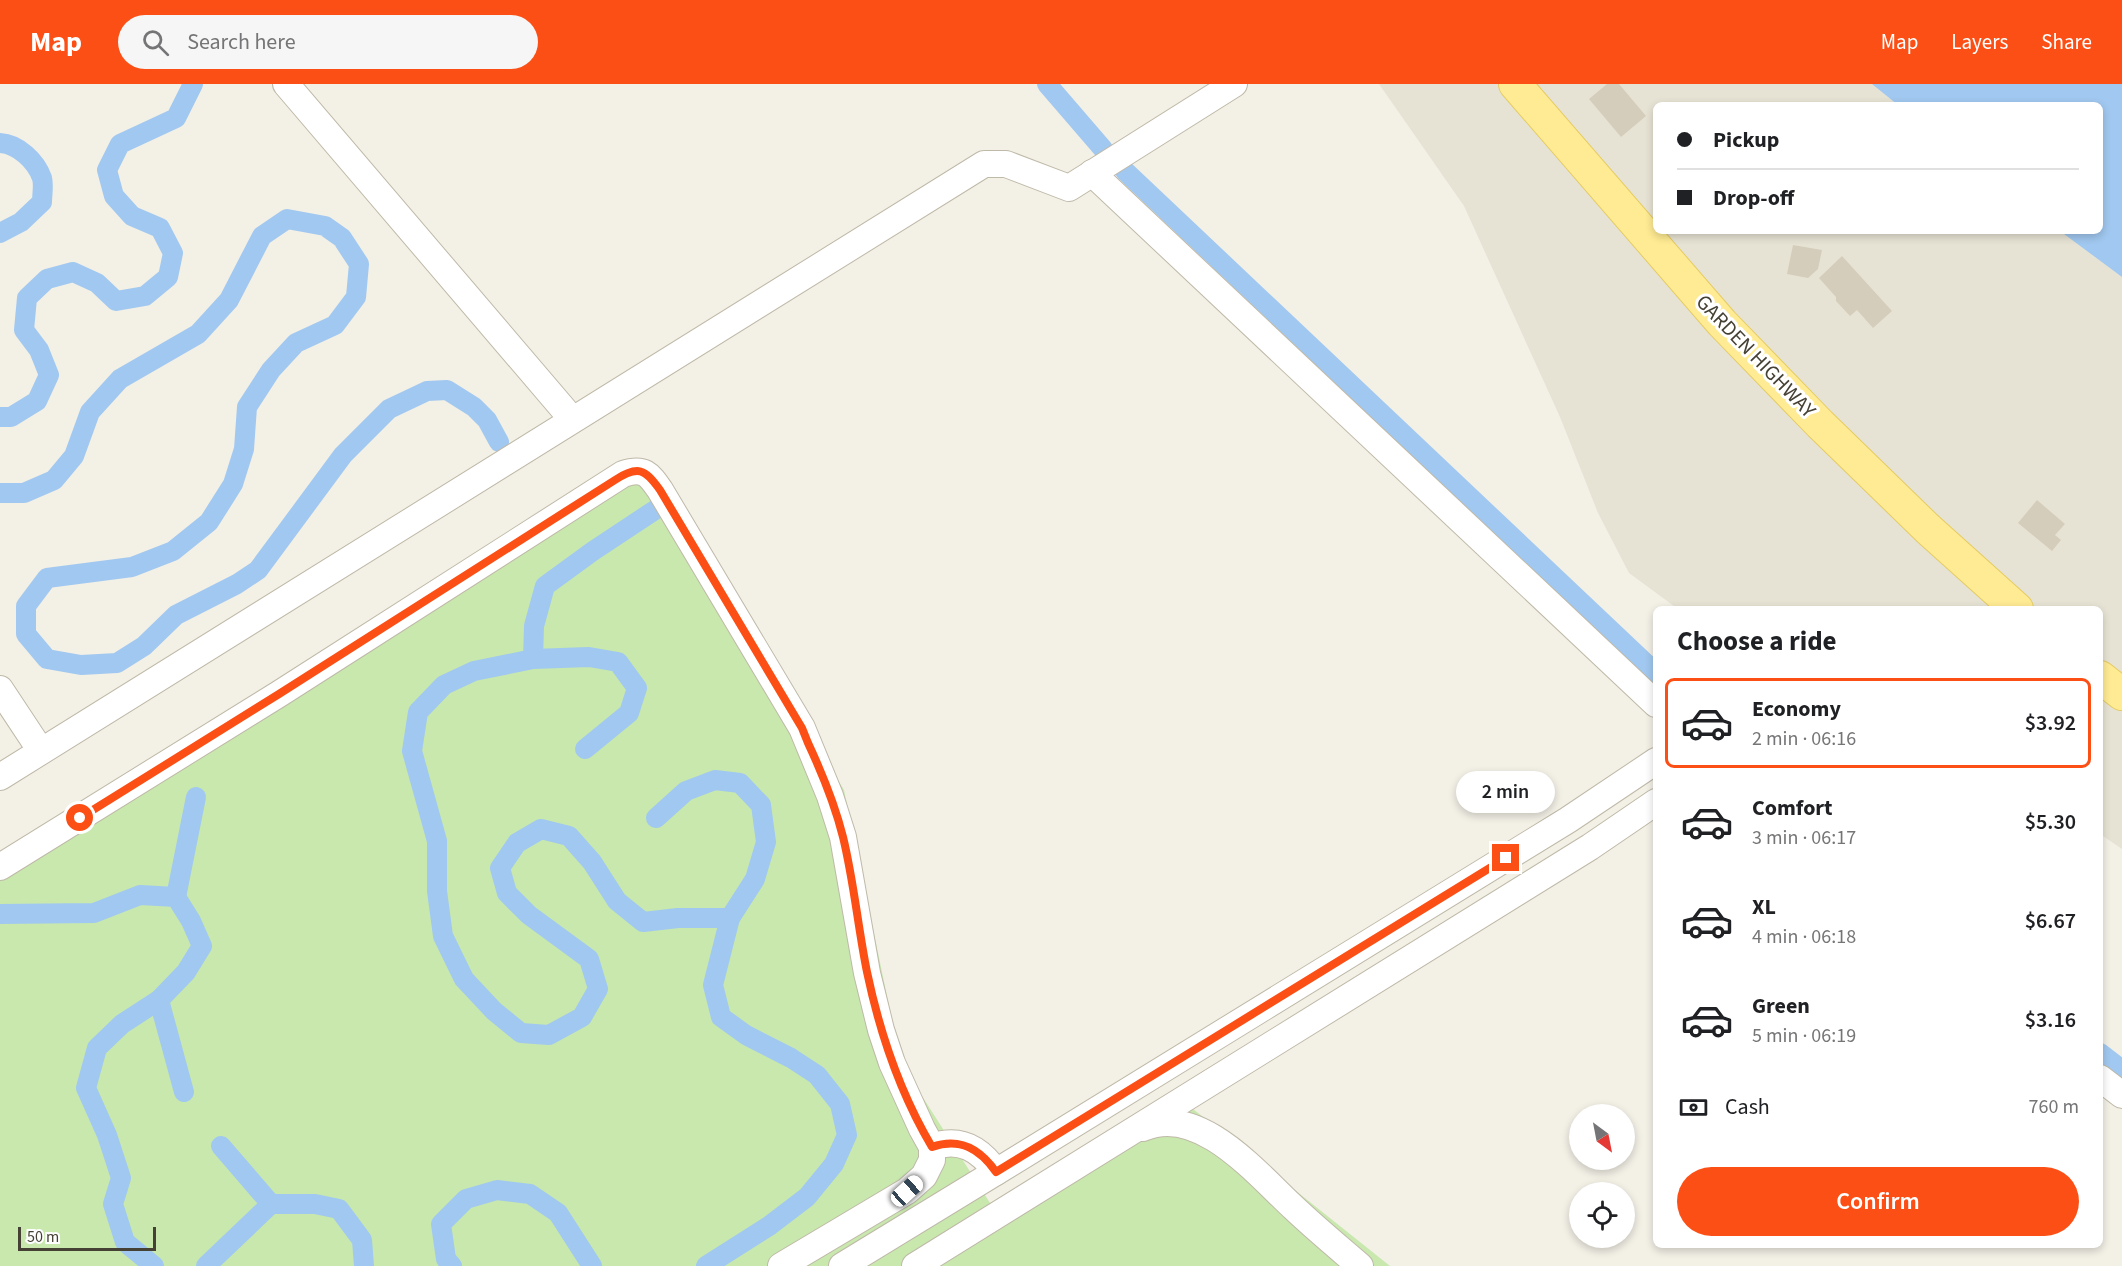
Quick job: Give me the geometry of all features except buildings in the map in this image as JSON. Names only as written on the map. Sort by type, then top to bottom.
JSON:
[{"type":"main road","name":"GARDEN HIGHWAY","points":[[1515,84],[1722,323],[1820,424],[1920,521],[2015,606]]},
{"type":"main road","points":[[2103,679],[2122,694]]},
{"type":"lane","points":[[286,84],[572,419]]},
{"type":"lane","points":[[0,777],[984,164],[1006,164],[1069,188],[1234,84]]},
{"type":"lane","points":[[1092,173],[1653,701]]},
{"type":"lane","points":[[0,867],[279,694],[623,474],[643,471],[651,478],[666,500],[802,728],[815,757],[843,837],[867,973],[881,1030],[892,1063],[932,1147],[932,1160],[924,1176],[907,1191],[781,1266]]},
{"type":"lane","points":[[0,689],[41,751]]},
{"type":"lane","points":[[842,1266],[1568,820],[1653,763]]},
{"type":"lane","points":[[915,1266],[1590,847],[1653,804]]},
{"type":"lane","points":[[2103,1080],[2122,1095]]},
{"type":"lane","points":[[1115,1141],[1155,1123],[1175,1122],[1194,1127],[1229,1148],[1305,1219],[1360,1266]]},
{"type":"lane","points":[[932,1147],[945,1143],[970,1147],[985,1157],[996,1172]]},
{"type":"shaded area","points":[[1379,84],[1913,84],[1935,102],[1653,102],[1653,234],[2097,234],[2122,254],[2122,849],[2103,836],[2103,606],[1674,606],[1629,573],[1598,513],[1560,417],[1464,206]]},
{"type":"green space","points":[[646,465],[844,790],[901,1063],[990,1203],[1183,1101],[1390,1266],[0,1266],[0,864]]},
{"type":"water","points":[[1872,84],[2122,84],[2122,277],[2064,234],[2103,234],[2103,102],[1894,102]]},
{"type":"waterway","points":[[0,417],[11,417],[37,401],[49,375],[39,350],[24,330],[27,298],[47,279],[73,272],[97,283],[116,301],[145,296],[168,277],[173,253],[160,228],[132,216],[114,196],[107,170],[120,144],[176,118],[193,84]]},
{"type":"waterway","points":[[1047,84],[1103,149]]},
{"type":"waterway","points":[[0,143],[13,146],[31,160],[42,178],[43,187],[42,202],[21,222],[0,233]]},
{"type":"waterway","points":[[1125,171],[1653,670]]},
{"type":"waterway","points":[[0,493],[24,493],[54,480],[74,456],[90,412],[120,379],[198,334],[229,300],[262,236],[287,219],[325,226],[342,238],[359,264],[356,297],[335,325],[296,343],[271,370],[247,407],[244,449],[233,484],[209,522],[173,551],[132,567],[47,578],[26,606],[26,634],[47,659],[81,665],[117,663],[144,646],[176,615],[237,584],[258,570],[343,455],[389,409],[427,391],[447,390],[474,407],[487,420],[499,442]]},
{"type":"waterway","points":[[658,508],[545,586],[534,626],[533,659],[474,671],[444,685],[418,712],[412,751],[437,841],[437,891],[443,936],[464,979],[494,1011],[521,1033],[549,1035],[582,1017],[598,989],[589,959],[529,915],[507,893],[500,868],[517,843],[541,829],[569,836],[592,862],[617,901],[643,922],[678,918],[730,918],[713,985],[721,1017],[746,1035],[791,1058],[817,1075],[840,1104],[847,1135],[834,1164],[807,1197],[769,1226],[706,1266]]},
{"type":"waterway","points":[[533,659],[589,657],[618,662],[637,688],[629,713],[585,749]]},
{"type":"waterway","points":[[656,818],[686,791],[715,780],[740,783],[761,805],[766,842],[755,879],[730,918]]},
{"type":"waterway","points":[[176,897],[196,797]]},
{"type":"waterway","points":[[0,914],[94,913],[140,895],[176,897],[191,921],[202,946],[186,972],[159,1000],[122,1024],[97,1048],[86,1088],[107,1135],[121,1178],[113,1204],[125,1242],[154,1266]]},
{"type":"waterway","points":[[159,1000],[184,1092]]},
{"type":"waterway","points":[[2103,1055],[2122,1070]]},
{"type":"waterway","points":[[221,1146],[271,1204]]},
{"type":"waterway","points":[[452,1266],[446,1259],[441,1224],[466,1199],[497,1190],[530,1194],[558,1213],[592,1266]]},
{"type":"waterway","points":[[206,1266],[271,1204],[315,1204],[339,1209],[362,1240],[364,1266]]},
{"type":"route","points":[[80,818],[623,474],[643,471],[660,490],[802,728],[815,757],[843,837],[867,973],[881,1030],[892,1063],[932,1147],[945,1143],[970,1147],[985,1157],[996,1172],[1506,858]]}]
